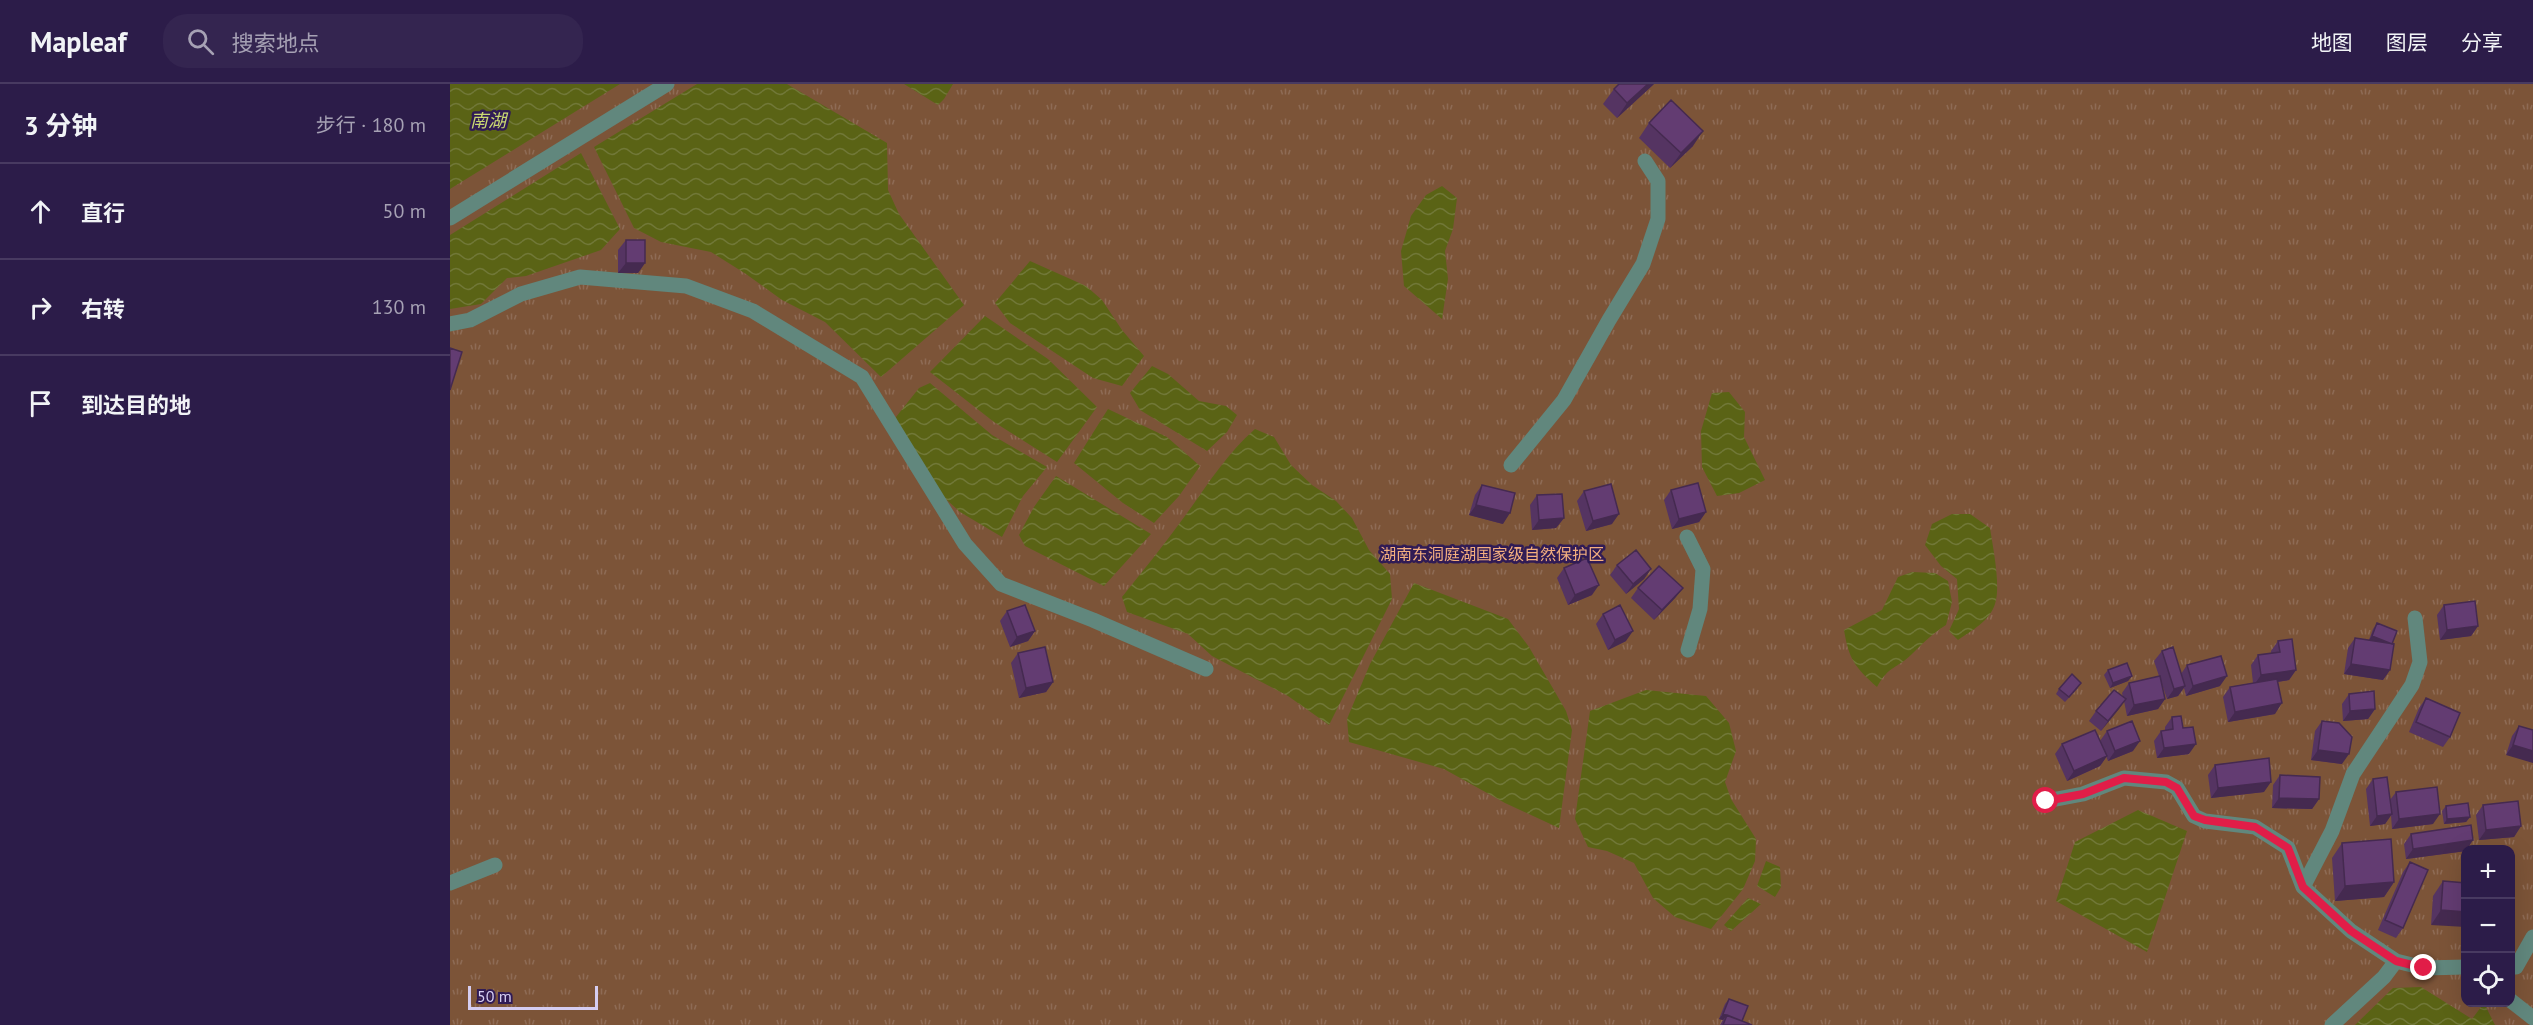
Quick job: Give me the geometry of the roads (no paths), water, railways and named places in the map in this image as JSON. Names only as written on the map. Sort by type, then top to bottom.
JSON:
[{"type":"street","points":[[450,218],[667,84]]},
{"type":"street","points":[[1511,465],[1564,400],[1643,264],[1658,219],[1658,181],[1645,161]]},
{"type":"street","points":[[450,324],[470,320],[521,294],[580,277],[686,286],[753,311],[862,377],[965,544],[1001,584],[1093,620],[1206,669]]},
{"type":"street","points":[[1687,537],[1702,568],[1700,609],[1688,650]]},
{"type":"street","points":[[2303,887],[2332,831],[2353,774],[2412,685],[2420,662],[2415,618]]},
{"type":"street","points":[[2046,801],[2083,794],[2124,778],[2166,782],[2177,788],[2194,816],[2205,820],[2255,827],[2288,848],[2303,887],[2351,931],[2396,961],[2424,968],[2461,967]]},
{"type":"street","points":[[450,883],[495,864]]},
{"type":"street","points":[[2515,966],[2533,937]]},
{"type":"street","points":[[2332,1025],[2384,977],[2396,961]]},
{"type":"street","points":[[2515,1003],[2533,1018]]},
{"type":"water","name":"南湖","points":[[450,84],[620,84],[450,189]]},
{"type":"water","points":[[697,84],[787,84],[887,143],[888,190],[899,214],[964,305],[881,377],[825,322],[782,300],[711,252],[661,242],[634,228],[594,147]]},
{"type":"water","points":[[904,84],[953,84],[938,105]]},
{"type":"water","points":[[581,153],[620,229],[601,250],[526,276],[507,278],[481,304],[450,309],[450,235]]},
{"type":"water","points":[[1442,186],[1457,198],[1453,229],[1445,251],[1448,279],[1442,319],[1404,286],[1401,251],[1411,216],[1426,195]]},
{"type":"water","points":[[1030,261],[1086,286],[1102,300],[1122,330],[1144,356],[1122,386],[1093,378],[1010,323],[995,303]]},
{"type":"water","points":[[985,316],[1048,359],[1097,407],[1057,462],[994,422],[930,372]]},
{"type":"water","points":[[1152,366],[1168,374],[1199,401],[1226,406],[1237,415],[1227,432],[1207,451],[1140,410],[1130,393]]},
{"type":"water","points":[[930,383],[992,435],[1047,467],[1023,496],[1002,537],[960,512],[936,490],[901,441],[896,417],[919,388]]},
{"type":"water","points":[[1729,392],[1745,412],[1744,437],[1765,480],[1739,493],[1717,496],[1702,467],[1701,431],[1712,393]]},
{"type":"water","points":[[1108,409],[1167,437],[1200,466],[1179,496],[1154,523],[1123,503],[1074,463]]},
{"type":"water","points":[[1255,429],[1274,437],[1291,465],[1312,485],[1336,501],[1352,518],[1369,550],[1390,574],[1392,599],[1329,725],[1288,696],[1212,656],[1188,634],[1127,612],[1122,597],[1225,461]]},
{"type":"water","points":[[1056,476],[1151,534],[1104,586],[1025,546],[1019,535],[1034,507]]},
{"type":"water","points":[[1952,514],[1970,514],[1990,528],[1997,577],[1997,596],[1993,610],[1980,625],[1958,640],[1949,631],[1959,609],[1957,579],[1941,566],[1925,545],[1932,524]]},
{"type":"water","points":[[1912,572],[1935,573],[1948,581],[1952,602],[1946,625],[1928,638],[1907,659],[1889,671],[1877,687],[1854,662],[1848,649],[1844,630],[1882,610],[1898,577]]},
{"type":"water","points":[[1414,583],[1508,619],[1529,647],[1566,711],[1572,730],[1559,828],[1505,803],[1444,769],[1349,742],[1347,719],[1370,664]]},
{"type":"water","points":[[1646,690],[1706,696],[1729,723],[1736,751],[1725,782],[1731,799],[1756,839],[1755,861],[1743,889],[1711,929],[1675,917],[1653,898],[1634,863],[1607,851],[1588,847],[1575,819],[1590,711]]},
{"type":"water","points":[[2138,810],[2187,831],[2147,952],[2056,901],[2075,842]]},
{"type":"water","points":[[1766,861],[1780,867],[1781,887],[1775,897],[1757,886]]},
{"type":"water","points":[[1748,898],[1761,904],[1731,931],[1724,925]]},
{"type":"water","points":[[2421,987],[2472,1019],[2481,1007],[2486,1007],[2495,1025],[2355,1025],[2393,988]]},
{"type":"park label","name":"湖南东洞庭湖国家级自然保护区","points":[[1492,554]]}]
